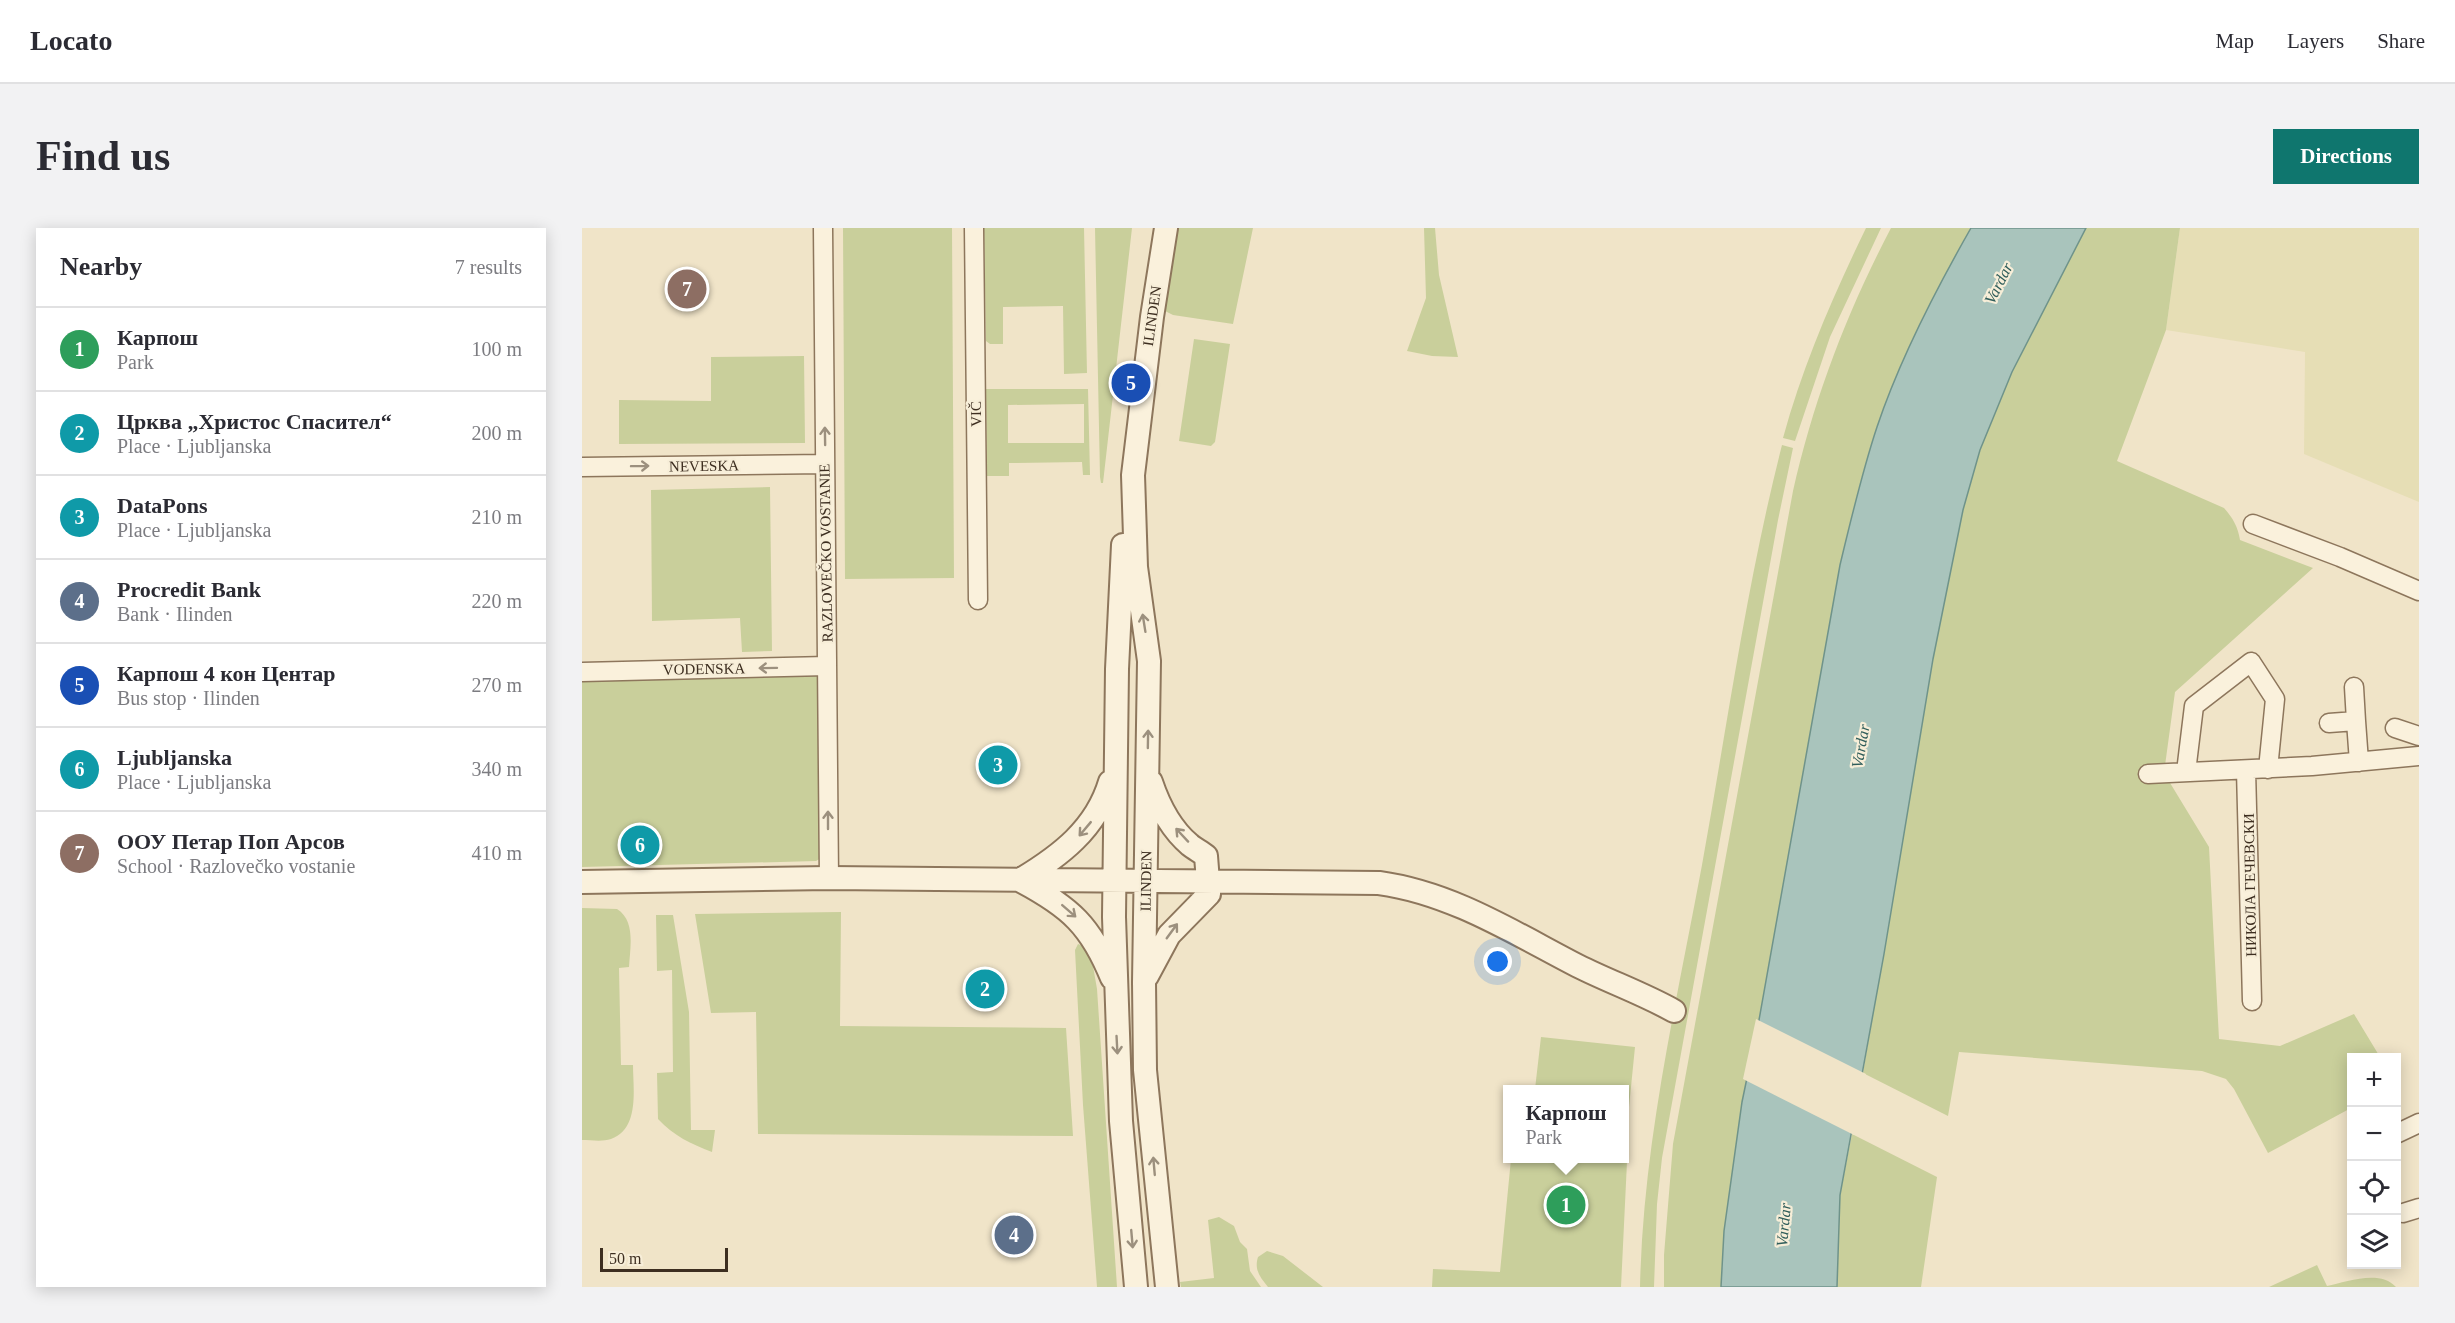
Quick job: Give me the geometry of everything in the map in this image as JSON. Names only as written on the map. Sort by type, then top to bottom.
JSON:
[{"type":"street","name":"RAZLOVEČKO VOSTANIE","points":[[823,228],[829,878]]},
{"type":"street","name":"VIČ","points":[[974,228],[978,600]]},
{"type":"street","name":"ILINDEN","points":[[1136,1287],[1121,1121],[1115,986],[1115,757],[1122,554],[1128,489],[1132,475],[1150,328],[1166,228]]},
{"type":"street","name":"NEVESKA","points":[[582,467],[825,464]]},
{"type":"street","name":"ILINDEN","points":[[1132,475],[1136,567],[1149,662],[1144,982],[1145,1070],[1167,1287]]},
{"type":"street","points":[[2253,524],[2340,557],[2419,591]]},
{"type":"street","points":[[2186,772],[2194,706],[2251,662],[2275,699],[2268,769]]},
{"type":"street","name":"VODENSKA","points":[[582,672],[827,666]]},
{"type":"street","points":[[2354,687],[2359,762]]},
{"type":"street","points":[[2329,723],[2356,721]]},
{"type":"street","points":[[2395,728],[2419,736]]},
{"type":"street","points":[[2148,774],[2268,769],[2419,756]]},
{"type":"street","points":[[1020,880],[1073,842],[1092,821],[1107,792],[1115,757]]},
{"type":"street","name":"НИКОЛА ГЕЧЕВСКИ","points":[[2246,770],[2252,1001]]},
{"type":"street","points":[[1144,982],[1169,935],[1194,908],[1209,896],[1206,856],[1190,844],[1173,826],[1159,805],[1148,772]]},
{"type":"street","points":[[582,882],[829,878],[1364,882],[1411,889],[1480,914],[1606,980],[1674,1011]]},
{"type":"street","points":[[1020,880],[1053,899],[1083,924],[1107,966],[1115,986]]},
{"type":"street","points":[[2401,1132],[2419,1123]]},
{"type":"shaded area","points":[[2180,228],[2419,228],[2419,502],[2304,454],[2305,352],[2166,330]]},
{"type":"green space","points":[[843,228],[952,228],[954,578],[845,579]]},
{"type":"green space","points":[[984,228],[1084,228],[1087,373],[1064,374],[1063,306],[1003,307],[1003,344],[990,344],[986,341]]},
{"type":"green space","points":[[1095,228],[1132,228],[1103,483],[1100,477]]},
{"type":"green space","points":[[1177,228],[1253,228],[1233,324],[1173,315],[1165,311],[1164,302]]},
{"type":"green space","points":[[1424,228],[1435,228],[1439,275],[1458,357],[1432,356],[1407,351],[1426,298]]},
{"type":"green space","points":[[1866,228],[1881,228],[1830,337],[1795,441],[1783,438],[1820,331]]},
{"type":"green space","points":[[1891,228],[1971,228],[1919,325],[1886,401],[1866,461],[1844,547],[1759,1020],[1742,1102],[1724,1231],[1721,1287],[1664,1287],[1664,1255],[1673,1144],[1793,491],[1811,422],[1833,356],[1860,291]]},
{"type":"green space","points":[[2086,228],[2180,228],[2166,330],[2117,461],[2224,508],[2235,523],[2240,540],[2313,568],[2175,692],[2164,773],[2209,847],[2219,1039],[2280,1046],[2354,1014],[2378,1053],[2347,1053],[2347,1110],[2268,1153],[2234,1089],[2226,1079],[2202,1071],[1959,1052],[1948,1116],[1863,1073],[1933,659],[1963,510],[1980,450],[2012,372]]},
{"type":"green space","points":[[1194,339],[1230,344],[1215,442],[1211,446],[1179,441]]},
{"type":"green space","points":[[804,356],[805,443],[619,444],[619,400],[711,401],[711,357]]},
{"type":"green space","points":[[986,389],[1088,389],[1090,475],[1083,475],[1082,462],[1009,463],[1009,476],[987,476]],"holes":[[[1084,404],[1084,443],[1008,443],[1008,405]]]},
{"type":"green space","points":[[1782,445],[1793,448],[1662,1158],[1657,1204],[1654,1287],[1640,1287],[1647,1180],[1662,1075],[1702,865],[1748,601]]},
{"type":"green space","points":[[770,487],[772,651],[742,652],[740,618],[652,621],[651,490]]},
{"type":"green space","points":[[827,666],[828,854],[816,861],[582,867],[582,672]]},
{"type":"green space","points":[[582,908],[617,909],[627,920],[631,943],[629,967],[619,968],[621,1065],[633,1065],[633,1107],[627,1126],[620,1134],[604,1140],[582,1140]]},
{"type":"green space","points":[[841,912],[840,1026],[1066,1028],[1073,1136],[758,1134],[756,1012],[711,1013],[695,914]]},
{"type":"green space","points":[[656,915],[673,915],[689,1012],[691,1130],[715,1130],[712,1152],[683,1139],[658,1119],[657,1073],[673,1072],[672,970],[657,971]]},
{"type":"green space","points":[[1078,944],[1083,946],[1093,966],[1097,989],[1117,1287],[1097,1287],[1083,1105],[1075,950]]},
{"type":"green space","points":[[1541,1037],[1635,1047],[1629,1107],[1629,1085],[1535,1085]]},
{"type":"green space","points":[[1852,1134],[1937,1177],[1921,1287],[1837,1287],[1840,1195]]},
{"type":"green space","points":[[1511,1163],[1627,1163],[1621,1287],[1432,1287],[1433,1269],[1500,1272]]},
{"type":"green space","points":[[1219,1217],[1234,1226],[1240,1242],[1247,1249],[1250,1271],[1261,1287],[1181,1287],[1180,1282],[1214,1278],[1208,1220]]},
{"type":"green space","points":[[1267,1251],[1283,1256],[1323,1287],[1268,1287],[1257,1270],[1258,1257]]},
{"type":"green space","points":[[2317,1265],[2327,1286],[2372,1278],[2389,1282],[2396,1287],[2269,1287]]},
{"type":"water","name":"Vardar","points":[[1971,228],[2086,228],[2012,372],[1980,450],[1963,510],[1933,659],[1884,954],[1840,1195],[1837,1287],[1721,1287],[1724,1231],[1742,1102],[1759,1020],[1840,565],[1866,461],[1886,401],[1919,325]]},
{"type":"pier","points":[[1756,1019],[1866,1074],[1854,1135],[1743,1079]]},
{"type":"place","name":"ООУ Петар Поп Арсов","points":[[687,289]]},
{"type":"place","name":"Карпош 4 кон Центар","points":[[1131,383]]},
{"type":"place","name":"DataPons","points":[[998,765]]},
{"type":"place","name":"Ljubljanska","points":[[640,845]]},
{"type":"place","name":"Црква „Христос Спасител“","points":[[985,989]]},
{"type":"place","name":"Карпош","points":[[1566,1205]]},
{"type":"place","name":"Procredit Bank","points":[[1014,1235]]}]
